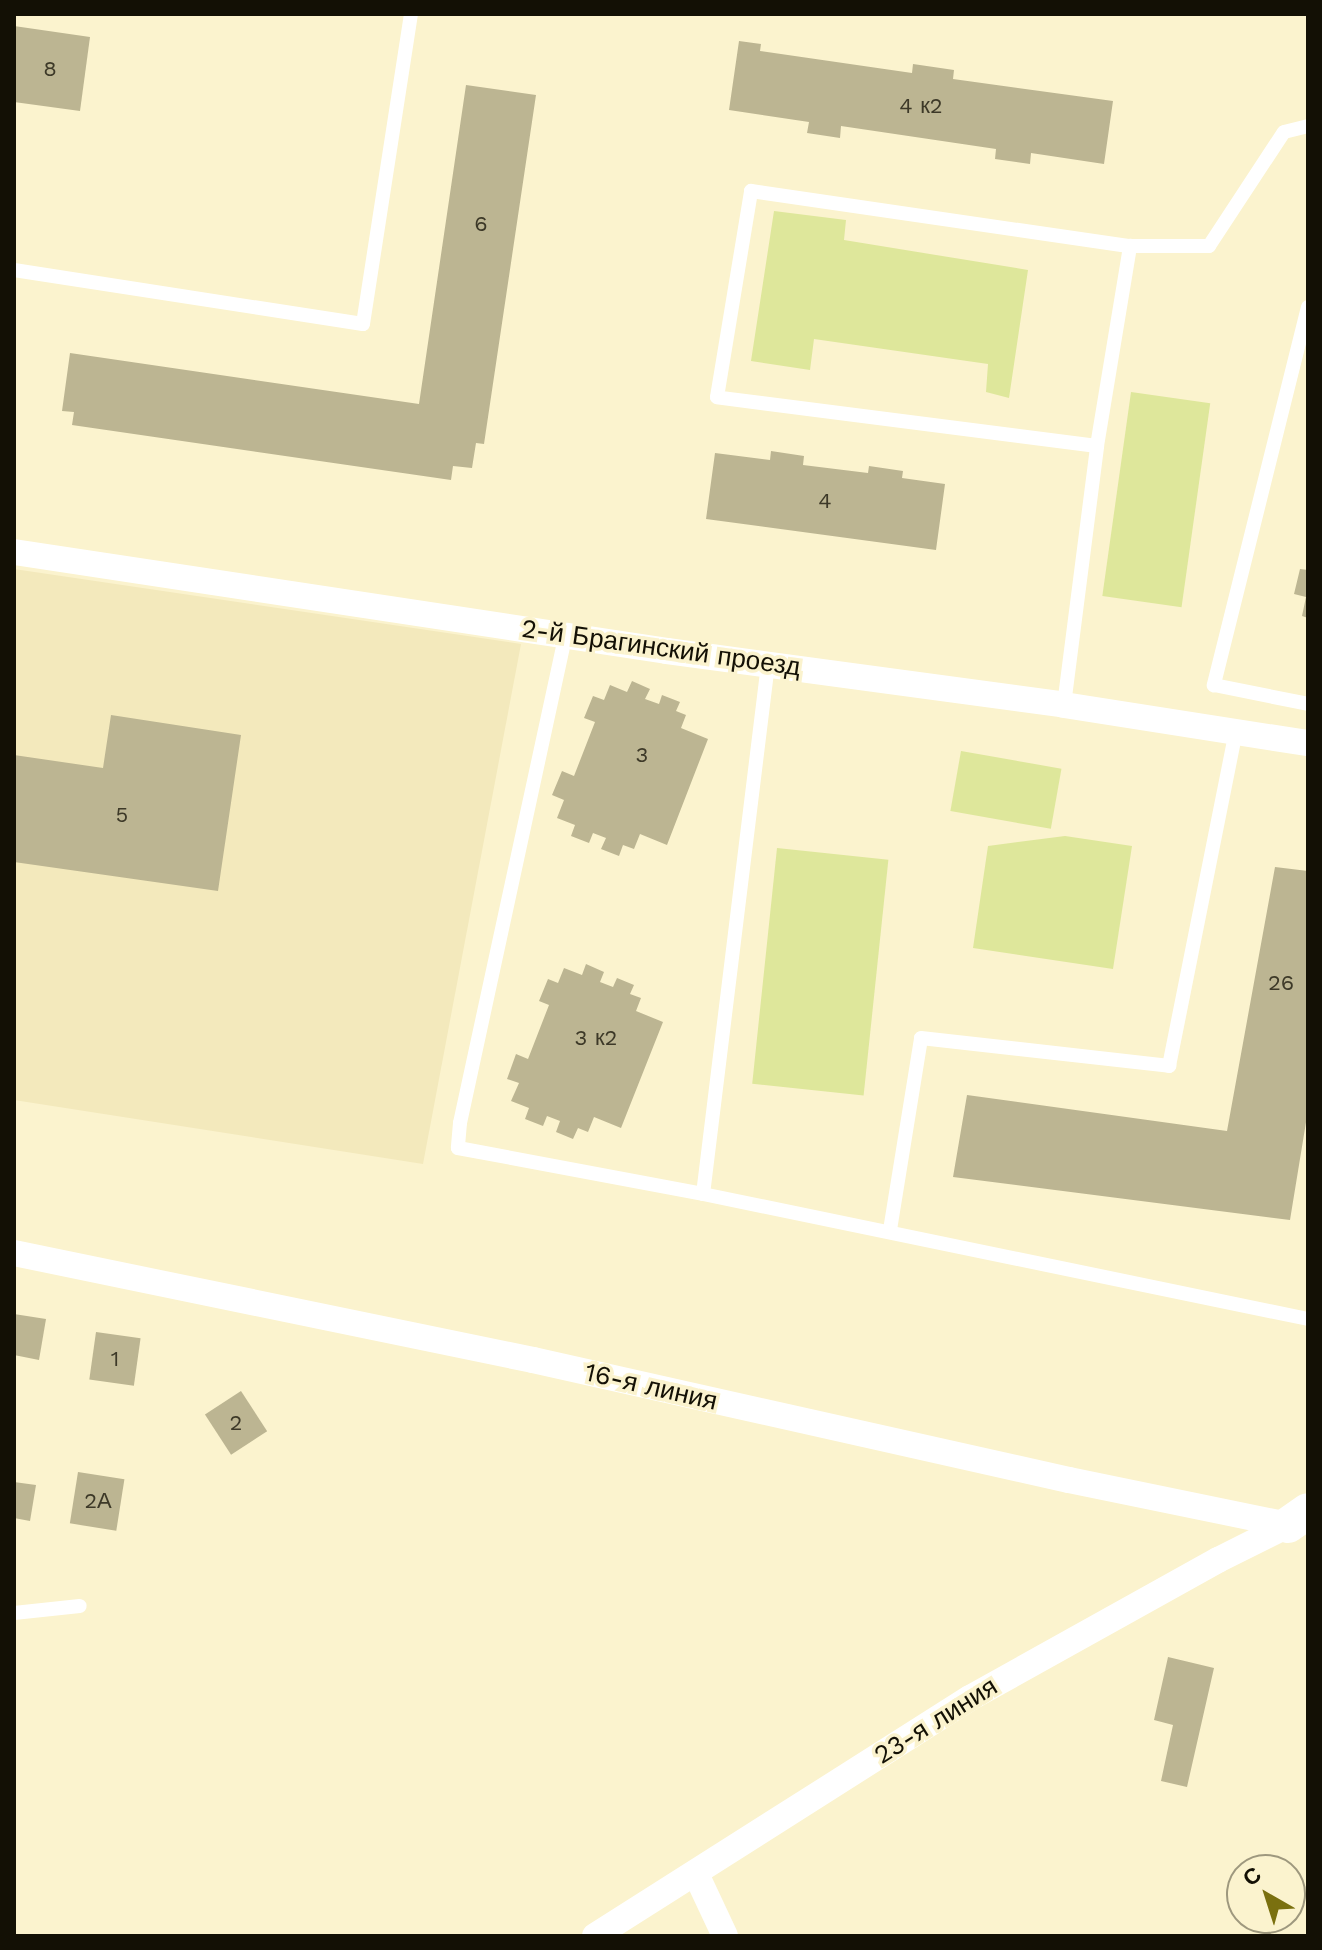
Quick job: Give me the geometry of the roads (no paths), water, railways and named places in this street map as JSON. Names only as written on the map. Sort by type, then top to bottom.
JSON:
[{"type":"street","name":"2-й Брагинский проезд","points":[[14,552],[1308,743]]},
{"type":"street","name":"16-я линия","points":[[14,1253],[518,1357],[1069,1480],[1298,1518]]},
{"type":"street","name":"23-я линия","points":[[595,1936],[970,1698],[1298,1518]]},
{"type":"street","points":[[696,1874],[725,1936]]},
{"type":"lane","points":[[14,270],[363,324],[411,14]]},
{"type":"lane","points":[[1097,446],[717,397],[751,191],[1130,246],[1209,246],[1284,132],[1308,126]]},
{"type":"lane","points":[[1064,705],[1097,446],[1130,246]]},
{"type":"lane","points":[[1308,307],[1214,685],[1308,704]]},
{"type":"lane","points":[[566,633],[460,1123],[458,1148],[890,1230],[1308,1319]]},
{"type":"lane","points":[[703,1194],[768,664]]},
{"type":"lane","points":[[890,1230],[921,1038],[1169,1066],[1236,732]]},
{"type":"lane","points":[[14,1613],[80,1606]]}]
